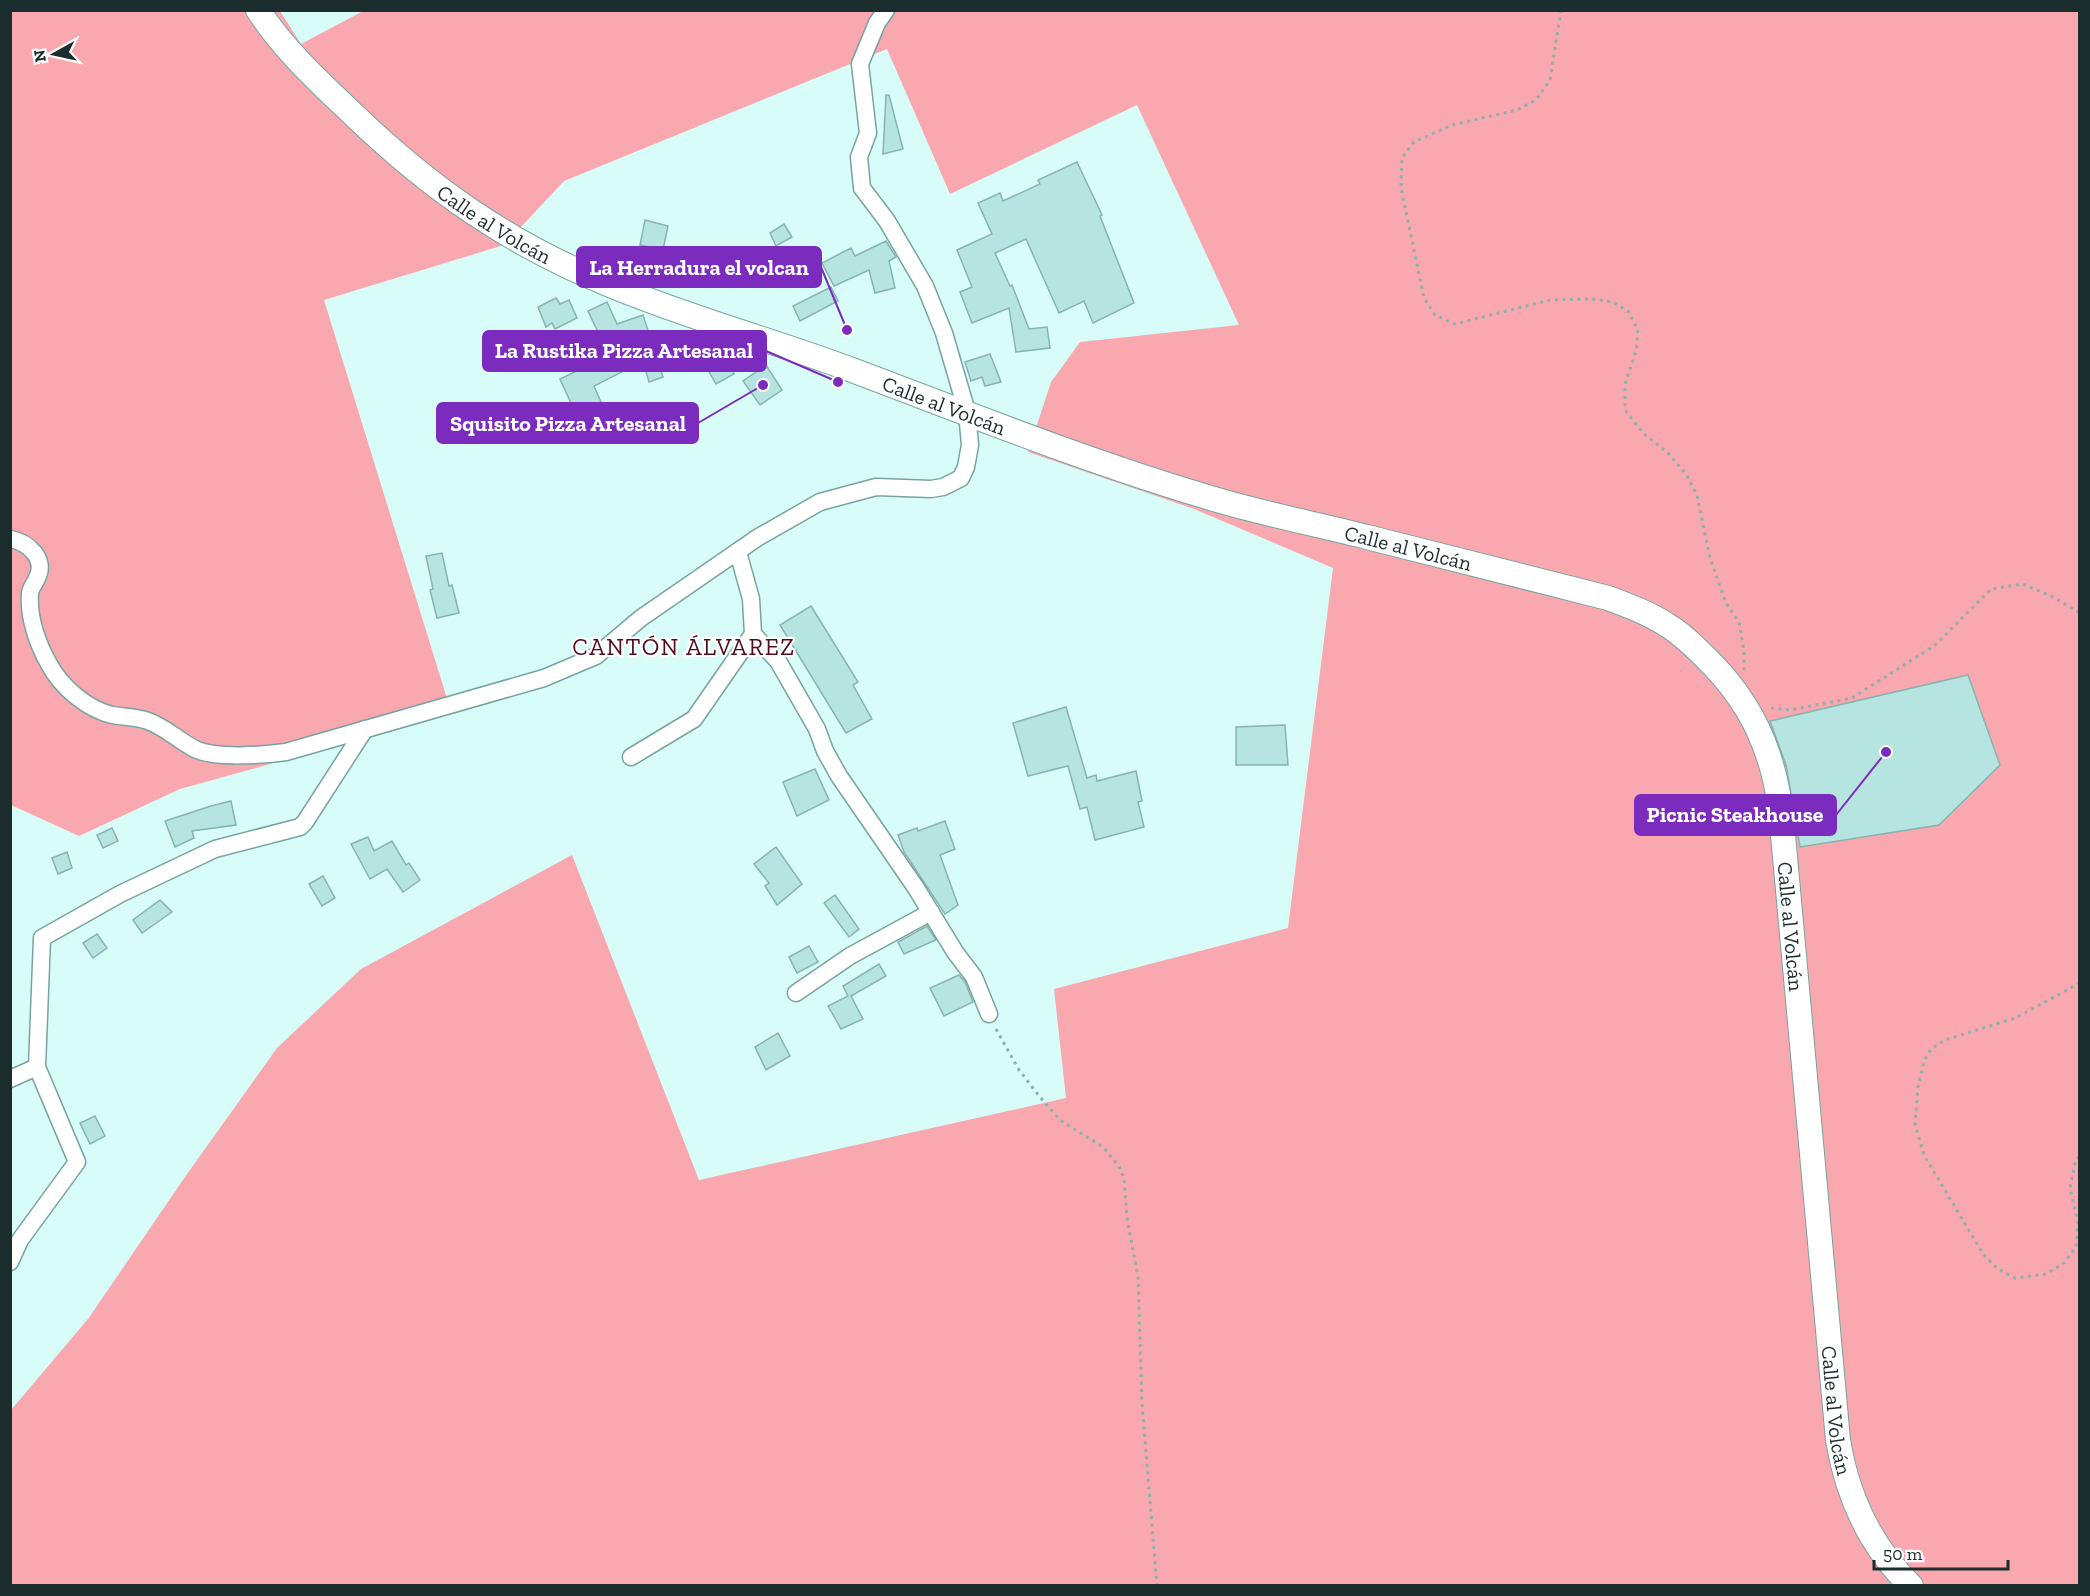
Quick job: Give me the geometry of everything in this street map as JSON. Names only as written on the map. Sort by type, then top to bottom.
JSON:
[{"type":"street","name":"Calle al Volcán","points":[[258,10],[284,44],[321,84],[406,163],[471,212],[529,247],[608,285],[811,355],[1090,459],[1215,499],[1608,598],[1648,614],[1684,637],[1730,684],[1746,706],[1766,747],[1778,791],[1841,1458],[1852,1496],[1866,1527],[1890,1562],[1911,1586]]},
{"type":"street","points":[[10,539],[32,549],[37,558],[40,569],[30,592],[30,608],[37,639],[49,666],[76,695],[99,711],[146,720],[158,725],[199,751],[225,755],[270,755],[544,678],[581,664],[596,656],[641,618],[738,552],[820,502],[876,487],[931,489],[955,482],[961,478],[970,454],[967,412],[944,333],[925,286],[887,221],[862,188],[859,157],[868,133],[860,64],[877,23],[886,10]]},
{"type":"street","points":[[631,758],[694,719],[753,634],[751,599],[738,552]]},
{"type":"street","points":[[753,634],[778,661],[817,729],[825,751],[839,776],[889,846],[955,952],[974,977],[989,1014]]},
{"type":"street","points":[[10,1262],[20,1240],[77,1162],[37,1067],[42,938],[120,894],[215,849],[300,827],[306,822],[365,729]]},
{"type":"street","points":[[796,993],[850,957],[931,912]]},
{"type":"street","points":[[10,1078],[37,1067]]},
{"type":"path","points":[[1560,10],[1550,80],[1536,100],[1517,110],[1452,125],[1414,142],[1402,158],[1401,188],[1424,298],[1435,315],[1455,324],[1550,300],[1592,299],[1613,302],[1628,311],[1638,330],[1636,351],[1625,384],[1625,410],[1644,434],[1667,452],[1686,474],[1697,495],[1710,558],[1726,603],[1739,622],[1744,651],[1744,672]]},
{"type":"path","points":[[1746,706],[1790,710],[1852,698],[1934,646],[1991,589],[2023,584],[2053,597],[2079,613]]},
{"type":"path","points":[[2079,984],[2015,1018],[1945,1040],[1931,1049],[1924,1061],[1918,1087],[1915,1124],[1924,1155],[1983,1254],[1998,1269],[2016,1278],[2046,1274],[2064,1263],[2076,1247],[2078,1223],[2070,1188],[2076,1159],[2079,1157]]},
{"type":"path","points":[[989,1014],[1019,1070],[1040,1097],[1073,1131],[1103,1148],[1119,1166],[1124,1179],[1127,1218],[1138,1277],[1141,1392],[1157,1586]]},
{"type":"shaded area","points":[[365,10],[2079,11],[2079,1585],[11,1585],[11,1410],[88,1319],[277,1048],[361,969],[572,855],[699,1180],[1066,1098],[1054,989],[1288,928],[1333,568],[1194,509],[1028,452],[1051,382],[1080,342],[1239,325],[1137,105],[950,194],[887,49],[564,181],[504,245],[324,300],[449,705],[328,748],[180,789],[79,836],[11,805],[11,11],[280,11],[301,44]]},
{"type":"building","points":[[886,95],[889,95],[903,149],[883,154]]},
{"type":"building","points":[[1077,162],[1102,215],[1100,216],[1134,303],[1093,323],[1084,301],[1059,313],[1026,239],[995,253],[1010,286],[1012,285],[1029,329],[1047,327],[1050,348],[1016,352],[1009,308],[972,323],[960,292],[972,287],[957,250],[992,234],[978,203],[1000,193],[1003,201],[1040,184],[1038,180]]},
{"type":"building","points":[[645,220],[668,226],[663,250],[640,245]]},
{"type":"building","points":[[784,224],[792,237],[776,246],[770,233]]},
{"type":"building","points":[[886,241],[896,257],[889,261],[895,288],[875,293],[869,270],[834,286],[822,263],[851,248],[855,256]]},
{"type":"building","points":[[831,287],[838,301],[800,321],[793,306]]},
{"type":"building","points":[[556,298],[560,304],[569,300],[577,318],[555,329],[552,323],[546,327],[538,307]]},
{"type":"building","points":[[607,302],[617,324],[643,315],[663,377],[649,382],[643,361],[594,386],[604,409],[580,423],[560,379],[609,355],[588,311]]},
{"type":"building","points":[[990,354],[1001,382],[985,386],[982,377],[971,381],[965,362]]},
{"type":"building","points":[[728,360],[734,374],[716,384],[708,370]]},
{"type":"building","points":[[766,365],[782,390],[760,405],[743,381]]},
{"type":"building","points":[[442,553],[449,586],[452,585],[459,613],[437,618],[430,590],[433,589],[426,556]]},
{"type":"building","points":[[811,606],[858,682],[853,685],[872,719],[846,733],[780,625]]},
{"type":"building","points":[[1968,675],[2000,765],[1939,825],[1800,847],[1786,765],[1770,721]]},
{"type":"building","points":[[1066,707],[1087,778],[1096,775],[1097,781],[1136,771],[1142,801],[1138,802],[1144,827],[1095,840],[1087,807],[1080,809],[1068,766],[1028,776],[1013,723]]},
{"type":"building","points":[[1285,725],[1288,765],[1236,765],[1236,727]]},
{"type":"building","points":[[815,769],[829,800],[797,816],[783,782]]},
{"type":"building","points":[[231,801],[236,825],[192,831],[194,838],[175,847],[165,821]]},
{"type":"building","points":[[945,821],[955,849],[940,855],[958,905],[945,914],[904,852],[898,835],[917,828],[918,831]]},
{"type":"building","points":[[112,828],[118,841],[103,848],[97,835]]},
{"type":"building","points":[[368,837],[374,851],[392,841],[406,865],[409,863],[420,880],[403,892],[387,869],[370,879],[351,844]]},
{"type":"building","points":[[776,847],[802,884],[777,905],[765,886],[769,883],[754,864]]},
{"type":"building","points":[[67,852],[72,868],[58,874],[52,858]]},
{"type":"building","points":[[323,876],[335,898],[322,906],[309,884]]},
{"type":"building","points":[[835,895],[859,929],[849,937],[824,903]]},
{"type":"building","points":[[160,900],[172,912],[142,933],[133,920]]},
{"type":"building","points":[[927,926],[936,940],[904,954],[898,942]]},
{"type":"building","points":[[97,934],[107,948],[93,958],[83,943]]},
{"type":"building","points":[[809,946],[818,962],[797,973],[789,957]]},
{"type":"building","points":[[879,964],[886,976],[851,996],[863,1019],[841,1029],[828,1006],[848,996],[843,986]]},
{"type":"building","points":[[959,975],[965,982],[973,1002],[944,1016],[930,988]]},
{"type":"building","points":[[778,1033],[790,1056],[766,1070],[755,1047]]},
{"type":"building","points":[[95,1116],[105,1136],[90,1144],[80,1123]]},
{"type":"place","name":"La Herradura el volcan","points":[[847,330]]},
{"type":"place","name":"La Rustika Pizza Artesanal","points":[[838,382]]},
{"type":"place","name":"Squisito Pizza Artesanal","points":[[763,385]]},
{"type":"place","name":"Picnic Steakhouse","points":[[1886,752]]},
{"type":"district","name":"CANTÓN ÁLVAREZ","points":[[684,646]]}]
